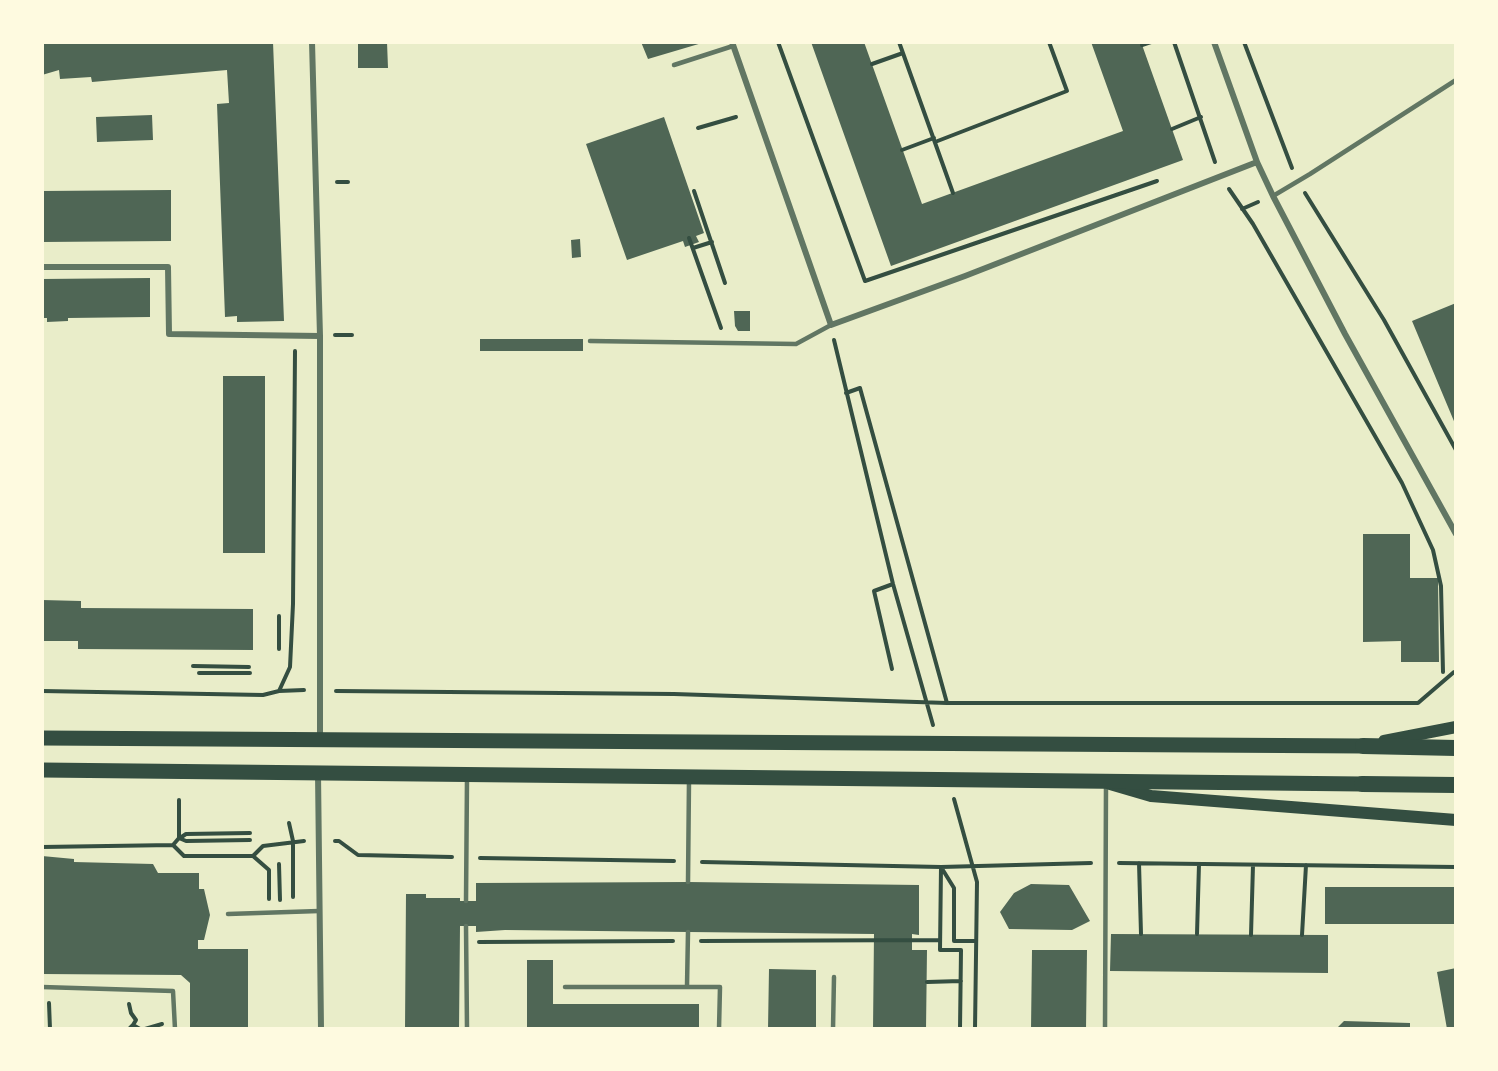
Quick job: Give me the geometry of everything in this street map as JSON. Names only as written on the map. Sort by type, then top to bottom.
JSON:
[{"type":"highway","points":[[1363,746],[1456,748]]},
{"type":"highway","points":[[1362,784],[1456,785]]},
{"type":"main road","points":[[42,738],[1363,746],[1456,727]]},
{"type":"main road","points":[[42,770],[1362,784]]},
{"type":"main road","points":[[1106,783],[1151,796],[1456,820]]},
{"type":"street","points":[[312,42],[320,336],[321,741]]},
{"type":"street","points":[[1214,42],[1257,162],[1273,195],[1345,334],[1456,534]]},
{"type":"street","points":[[732,44],[831,324],[965,276],[1257,162]]},
{"type":"street","points":[[42,267],[168,267],[169,334],[320,336]]},
{"type":"street","points":[[318,773],[321,1029]]},
{"type":"lane","points":[[674,66],[732,44]]},
{"type":"lane","points":[[1273,195],[1310,174],[1456,80]]},
{"type":"lane","points":[[590,341],[796,344],[831,324]]},
{"type":"lane","points":[[466,775],[466,901]]},
{"type":"lane","points":[[688,882],[689,778]]},
{"type":"lane","points":[[1105,1029],[1106,783]]},
{"type":"lane","points":[[228,914],[320,911]]},
{"type":"lane","points":[[466,926],[467,1029]]},
{"type":"lane","points":[[687,986],[688,932]]},
{"type":"lane","points":[[834,977],[834,1029]]},
{"type":"lane","points":[[42,987],[173,991],[175,1029]]},
{"type":"lane","points":[[565,987],[720,987],[719,1029]]},
{"type":"path","points":[[778,42],[865,281],[1161,180]]},
{"type":"path","points":[[899,42],[953,193]]},
{"type":"path","points":[[902,150],[1067,92],[1049,42]]},
{"type":"path","points":[[1142,45],[1151,42]]},
{"type":"path","points":[[1174,42],[1221,176],[1253,224],[1396,473],[1433,550],[1441,586],[1443,672]]},
{"type":"path","points":[[1244,42],[1297,180],[1384,320],[1456,450]]},
{"type":"path","points":[[872,64],[903,53]]},
{"type":"path","points":[[698,128],[736,117]]},
{"type":"path","points":[[1172,129],[1201,117]]},
{"type":"path","points":[[1205,165],[1217,161]]},
{"type":"path","points":[[337,182],[348,182]]},
{"type":"path","points":[[694,191],[725,283]]},
{"type":"path","points":[[689,238],[726,343]]},
{"type":"path","points":[[969,238],[971,243]]},
{"type":"path","points":[[693,248],[711,242]]},
{"type":"path","points":[[831,324],[893,584],[935,733]]},
{"type":"path","points":[[279,691],[290,667],[293,604],[295,335]]},
{"type":"path","points":[[846,393],[860,388],[947,703]]},
{"type":"path","points":[[892,669],[874,591],[893,584]]},
{"type":"path","points":[[279,616],[279,649]]},
{"type":"path","points":[[193,666],[249,667]]},
{"type":"path","points":[[42,691],[263,695],[279,691],[320,690],[675,694],[947,703],[1418,703],[1454,672]]},
{"type":"path","points":[[200,673],[250,673]]},
{"type":"path","points":[[951,790],[977,882],[975,1029]]},
{"type":"path","points":[[179,800],[179,838]]},
{"type":"path","points":[[289,823],[293,841],[293,911]]},
{"type":"path","points":[[173,845],[186,834],[250,833]]},
{"type":"path","points":[[179,838],[186,841],[250,840]]},
{"type":"path","points":[[253,856],[263,846],[293,841],[339,841],[358,855],[941,867],[1104,863],[1456,867]]},
{"type":"path","points":[[42,846],[173,845],[184,856],[253,856],[269,870],[269,902],[280,911]]},
{"type":"path","points":[[1139,863],[1141,934]]},
{"type":"path","points":[[279,864],[280,900]]},
{"type":"path","points":[[1197,934],[1199,864]]},
{"type":"path","points":[[1251,935],[1253,865]]},
{"type":"path","points":[[1302,935],[1306,865]]},
{"type":"path","points":[[941,867],[954,888],[954,940],[975,941]]},
{"type":"path","points":[[941,867],[940,950],[960,950],[960,1029]]},
{"type":"path","points":[[927,982],[961,981]]},
{"type":"path","points":[[49,987],[50,1029]]},
{"type":"path","points":[[129,990],[131,1013],[136,1020],[129,1029]]},
{"type":"path","points":[[133,1025],[140,1029]]},
{"type":"building","points":[[42,42],[273,42],[284,321],[237,322],[237,316],[225,317],[217,104],[229,103],[227,70],[92,82],[91,77],[60,79],[59,70],[42,75]]},
{"type":"building","points":[[358,42],[387,42],[388,68],[358,68]]},
{"type":"building","points":[[641,42],[702,42],[702,43],[648,59]]},
{"type":"building","points":[[811,42],[864,42],[922,204],[1123,131],[1091,42],[1141,42],[1183,160],[891,266]]},
{"type":"building","points":[[152,115],[153,140],[97,142],[96,117]]},
{"type":"building","points":[[664,117],[704,233],[696,236],[699,242],[685,247],[683,241],[627,260],[586,144]]},
{"type":"building","points":[[171,190],[171,241],[42,242],[42,191]]},
{"type":"building","points":[[580,239],[581,257],[572,258],[571,240]]},
{"type":"building","points":[[150,278],[150,317],[68,318],[68,321],[47,322],[47,318],[42,318],[42,279]]},
{"type":"building","points":[[1456,303],[1456,426],[1412,321]]},
{"type":"building","points":[[734,311],[750,311],[750,331],[738,331],[735,326]]},
{"type":"building","points":[[480,339],[583,339],[583,351],[480,351]]},
{"type":"building","points":[[223,376],[265,376],[265,553],[223,553]]},
{"type":"building","points":[[1363,534],[1410,534],[1410,578],[1438,578],[1439,662],[1401,662],[1401,641],[1363,642]]},
{"type":"building","points":[[42,600],[81,601],[81,608],[253,609],[253,650],[78,649],[78,641],[42,641]]},
{"type":"building","points":[[42,856],[74,859],[74,862],[153,864],[158,873],[199,873],[199,889],[204,889],[210,915],[204,940],[198,940],[198,949],[248,949],[248,1029],[190,1029],[190,983],[181,975],[42,974]]},
{"type":"building","points":[[688,882],[919,885],[919,935],[912,934],[912,950],[927,950],[926,1029],[873,1029],[874,934],[505,930],[476,932],[476,926],[460,926],[459,1029],[405,1029],[406,894],[426,894],[426,898],[460,898],[460,901],[476,901],[476,883]]},
{"type":"building","points":[[1031,884],[1069,885],[1090,921],[1072,930],[1009,929],[1000,912],[1014,893]]},
{"type":"building","points":[[1325,887],[1456,887],[1456,924],[1325,924]]},
{"type":"building","points":[[1111,934],[1328,935],[1328,973],[1110,971]]},
{"type":"building","points":[[1032,950],[1087,950],[1086,1029],[1031,1029]]},
{"type":"building","points":[[527,960],[553,960],[553,1004],[699,1004],[699,1029],[527,1029]]},
{"type":"building","points":[[1456,968],[1456,1029],[1447,1029],[1437,972]]},
{"type":"building","points":[[769,969],[816,970],[816,1029],[768,1029]]},
{"type":"building","points":[[1344,1021],[1410,1023],[1410,1029],[1336,1029]]}]
